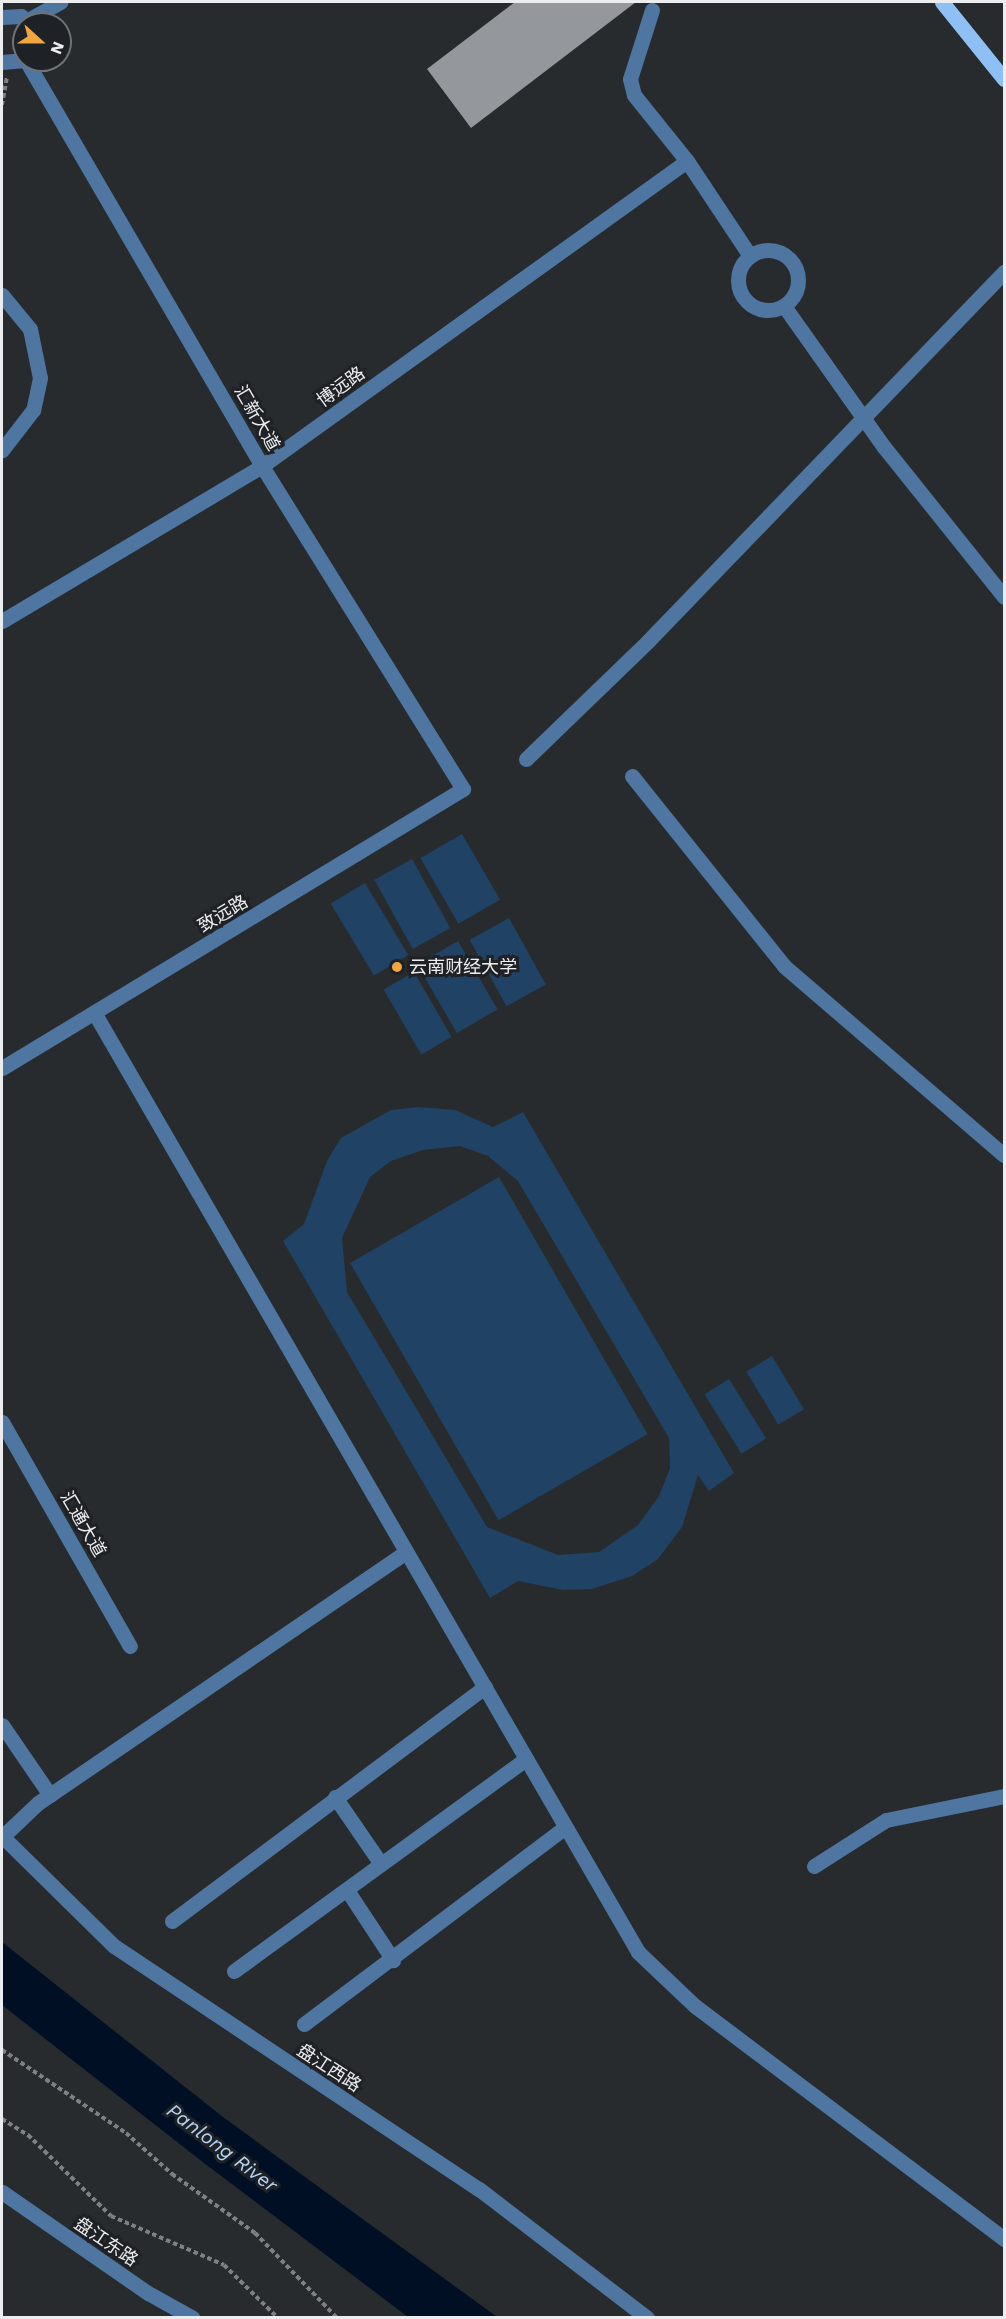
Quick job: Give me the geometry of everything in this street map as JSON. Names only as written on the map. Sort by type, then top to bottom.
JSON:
[{"type":"main road","points":[[942,2],[1005,79]]},
{"type":"street","points":[[45,12],[60,2]]},
{"type":"street","points":[[652,10],[630,79],[643,107],[687,161],[750,256]]},
{"type":"street","name":"汇新大道","points":[[33,72],[262,466],[463,789]]},
{"type":"street","name":"博远路","points":[[2,621],[262,466],[687,161]]},
{"type":"street","points":[[774,251],[793,263],[797,288],[784,306],[759,309],[744,298],[739,275],[750,256],[774,251]]},
{"type":"street","points":[[526,759],[866,418],[1005,272]]},
{"type":"street","points":[[2,295],[30,329],[40,378],[33,410],[2,450]]},
{"type":"street","points":[[784,306],[866,418],[1005,597]]},
{"type":"street","points":[[632,776],[784,966],[1005,1155]]},
{"type":"street","name":"致远路","points":[[2,1068],[95,1014],[463,789]]},
{"type":"street","points":[[95,1014],[485,1687],[563,1829],[650,1967],[1005,2239]]},
{"type":"street","name":"汇通大道","points":[[2,1422],[130,1646]]},
{"type":"street","points":[[2,1837],[50,1795],[406,1552]]},
{"type":"street","points":[[172,1921],[485,1687]]},
{"type":"street","points":[[2,1725],[50,1795]]},
{"type":"street","points":[[234,1971],[526,1759]]},
{"type":"street","points":[[814,1866],[886,1820],[1004,1796]]},
{"type":"street","points":[[335,1797],[381,1864]]},
{"type":"street","points":[[304,2024],[393,1960],[563,1829]]},
{"type":"street","name":"盘江西路","points":[[2,1837],[114,1946],[479,2189],[647,2318]]},
{"type":"street","points":[[346,1890],[393,1960]]},
{"type":"street","name":"盘江东路","points":[[2,2192],[148,2293],[193,2318]]},
{"type":"path","points":[[2,105],[6,63]]},
{"type":"path","points":[[2,2050],[126,2133],[158,2163],[255,2233],[337,2318]]},
{"type":"path","points":[[2,2119],[28,2135],[111,2216],[224,2265],[278,2318]]},
{"type":"shaded area","points":[[462,834],[500,900],[458,924],[420,858]]},
{"type":"shaded area","points":[[412,859],[450,928],[413,949],[374,880]]},
{"type":"shaded area","points":[[365,883],[408,955],[374,976],[331,904]]},
{"type":"shaded area","points":[[509,918],[546,984],[506,1006],[470,940]]},
{"type":"shaded area","points":[[458,941],[498,1009],[457,1033],[417,964]]},
{"type":"shaded area","points":[[414,972],[452,1037],[421,1054],[384,990]]},
{"type":"shaded area","points":[[418,1107],[455,1110],[493,1127],[523,1112],[734,1473],[709,1491],[698,1475],[682,1527],[658,1559],[632,1576],[592,1589],[563,1590],[518,1581],[490,1598],[283,1241],[304,1224],[327,1161],[341,1138],[391,1110]],"holes":[[[460,1146],[488,1156],[518,1181],[669,1438],[670,1468],[659,1496],[638,1525],[599,1552],[558,1555],[487,1527],[347,1292],[342,1238],[370,1177],[391,1161],[423,1150]]]},
{"type":"shaded area","points":[[499,1177],[648,1434],[499,1520],[350,1263]]},
{"type":"shaded area","points":[[772,1356],[804,1409],[778,1425],[746,1371]]},
{"type":"shaded area","points":[[729,1379],[766,1438],[742,1454],[704,1394]]},
{"type":"water","name":"Panlong River","points":[[2,1942],[223,2117],[497,2317],[408,2317],[204,2163],[2,2005]]},
{"type":"building","points":[[515,2],[636,2],[471,128],[427,69]]},
{"type":"place","name":"云南财经大学","points":[[397,967]]}]
